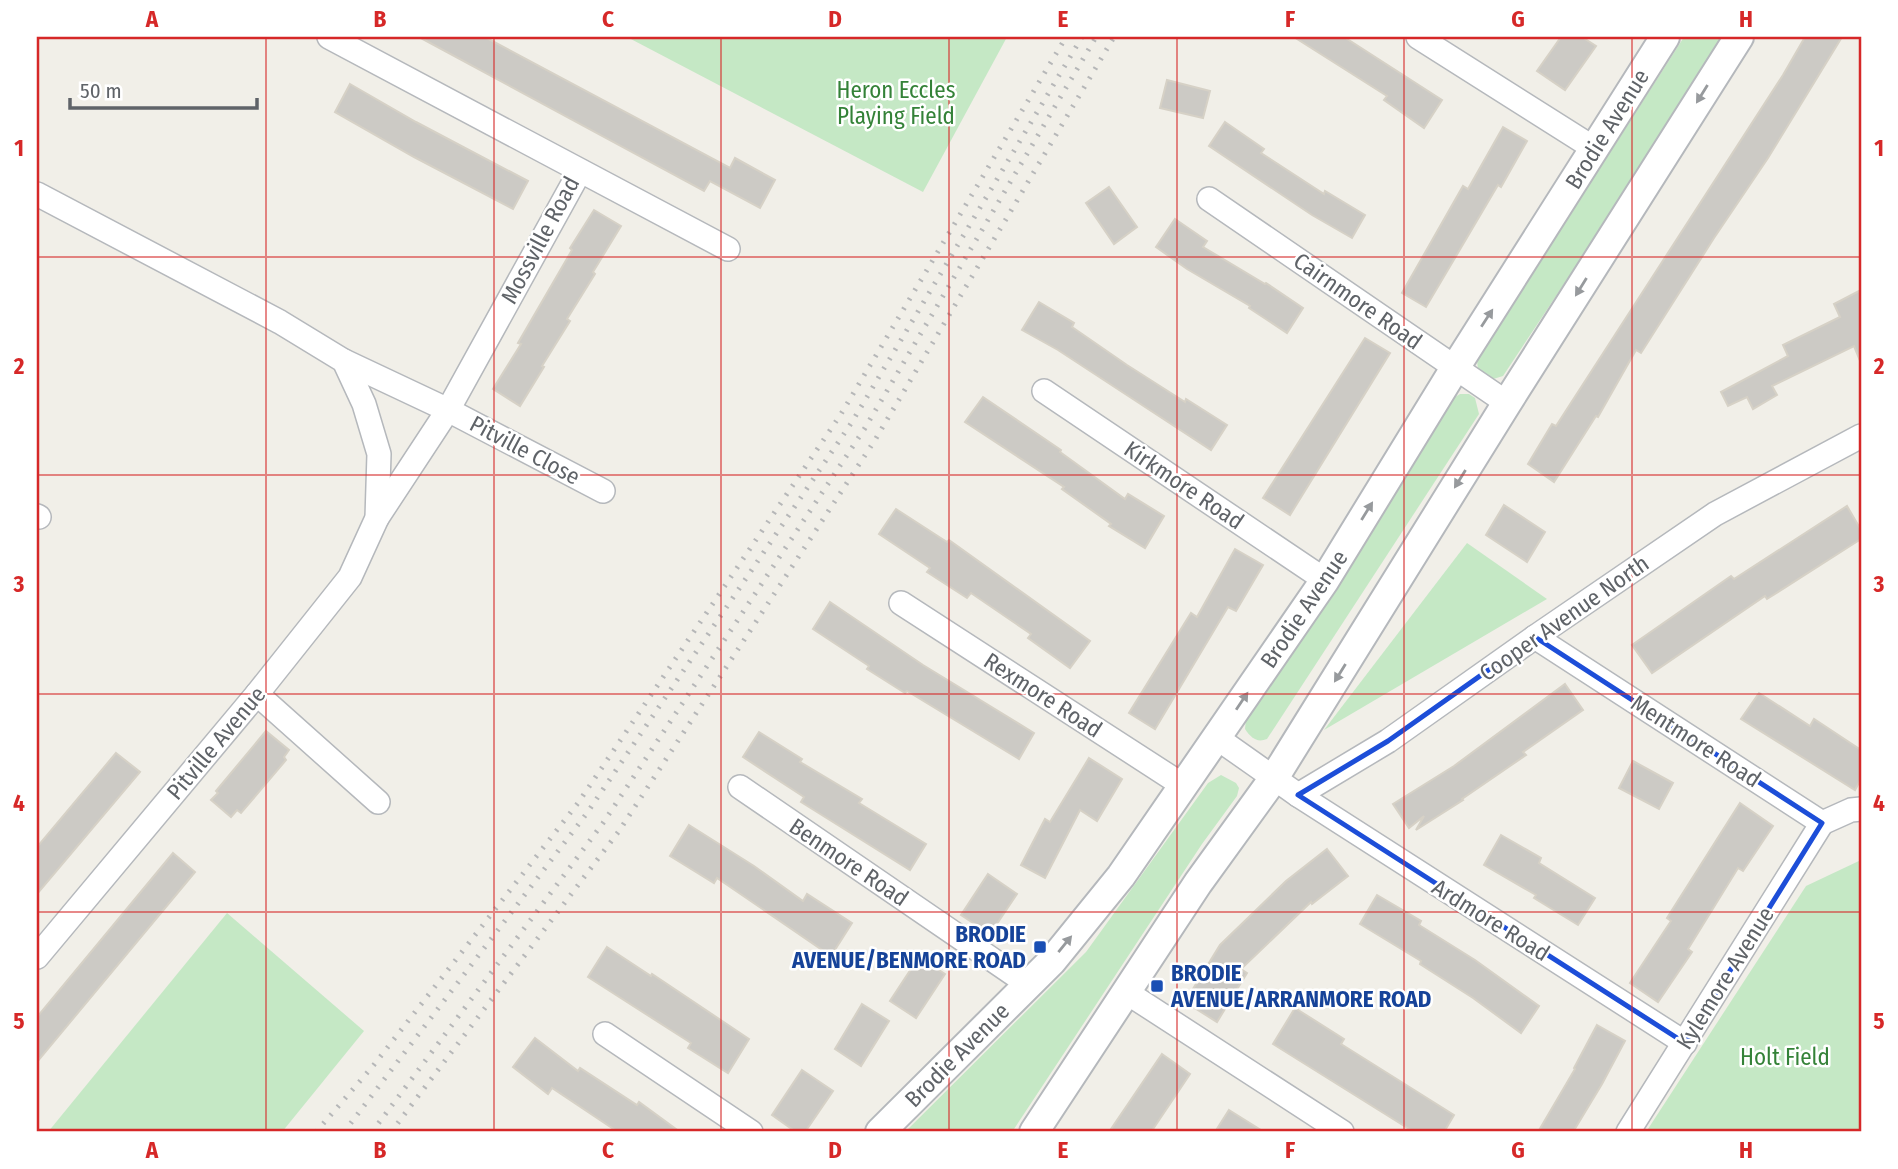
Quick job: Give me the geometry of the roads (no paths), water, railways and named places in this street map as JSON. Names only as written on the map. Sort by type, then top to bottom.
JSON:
[{"type":"street","name":"Mossville Road","points":[[328,37],[580,170],[448,410]]},
{"type":"street","points":[[1418,37],[1595,149]]},
{"type":"street","name":"Brodie Avenue","points":[[880,1132],[1052,961],[1121,876],[1325,580],[1455,368],[1665,37]]},
{"type":"street","points":[[1034,1132],[1198,883],[1275,778],[1507,403],[1739,37]]},
{"type":"street","points":[[580,170],[728,249]]},
{"type":"street","points":[[37,194],[280,322],[344,361],[448,410]]},
{"type":"street","name":"Cairnmore Road","points":[[1209,199],[1507,403]]},
{"type":"street","name":"Pitville Avenue","points":[[344,361],[365,404],[379,454],[377,518]]},
{"type":"street","name":"Kirkmore Road","points":[[1044,391],[1325,580]]},
{"type":"street","name":"Pitville Close","points":[[448,410],[603,491]]},
{"type":"street","name":"Pitville Avenue","points":[[37,957],[257,694],[350,577],[377,518],[448,410]]},
{"type":"street","name":"Cooper Avenue North","points":[[1298,795],[1388,741],[1715,514],[1861,436]]},
{"type":"street","name":"Rexmore Road","points":[[901,603],[1184,786]]},
{"type":"street","name":"Mentmore Road","points":[[1535,637],[1822,823]]},
{"type":"street","points":[[257,694],[378,802]]},
{"type":"street","points":[[1217,737],[1298,795]]},
{"type":"street","name":"Benmore Road","points":[[740,787],[1028,984]]},
{"type":"street","name":"Ardmore Road","points":[[1298,795],[1685,1043]]},
{"type":"street","points":[[1822,823],[1851,810],[1861,809]]},
{"type":"street","name":"Kylemore Avenue","points":[[1628,1132],[1822,823]]},
{"type":"street","points":[[1126,992],[1342,1132]]},
{"type":"street","points":[[605,1034],[751,1132]]},
{"type":"railway","points":[[316,1132],[373,1066],[578,803],[841,414],[1066,37]]},
{"type":"railway","points":[[344,1132],[587,813],[852,422],[1082,37]]},
{"type":"railway","points":[[372,1132],[603,823],[865,428],[1096,37]]},
{"type":"railway","points":[[391,1132],[619,831],[875,440],[1114,37]]},
{"type":"place","name":"BRODIE AVENUE/BENMORE ROAD","points":[[1040,947]]},
{"type":"place","name":"BRODIE AVENUE/ARRANMORE ROAD","points":[[1157,986]]},
{"type":"park label","name":"Heron Eccles Playing Field","points":[[896,103]]},
{"type":"park label","name":"Holt Field","points":[[1785,1057]]}]
